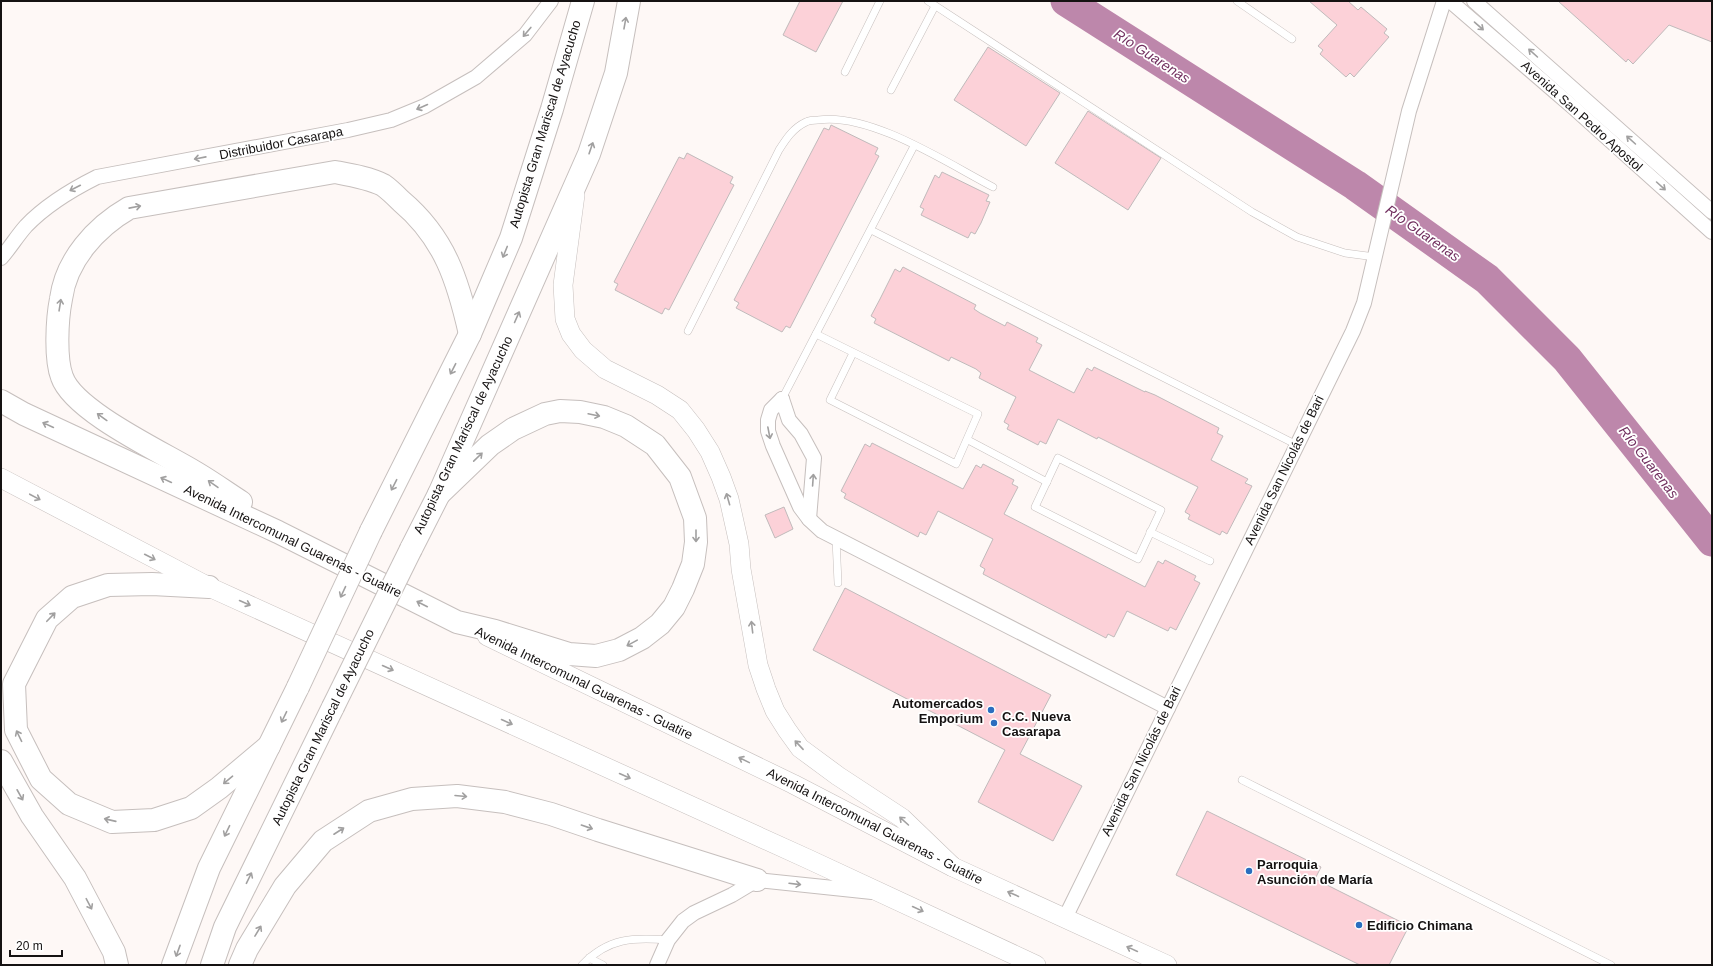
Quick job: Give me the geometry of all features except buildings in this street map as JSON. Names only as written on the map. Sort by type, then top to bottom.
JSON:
[{"type":"highway","name":"Autopista Gran Mariscal de Ayacucho","points":[[173,965],[208,868],[298,687],[371,531],[470,334],[511,238],[552,110],[583,1]]},
{"type":"highway","name":"Autopista Gran Mariscal de Ayacucho","points":[[212,965],[225,927],[439,494],[590,154],[616,73],[629,1]]},
{"type":"highway","points":[[278,532],[256,511],[199,474],[114,426],[76,398],[62,378],[58,354],[58,313],[62,290],[68,272],[81,250],[111,218],[129,208],[335,172],[383,185],[409,208],[432,234],[449,261],[462,297],[470,334]]},
{"type":"highway","name":"Avenida Intercomunal Guarenas - Guatire","points":[[1,402],[278,532],[457,622]]},
{"type":"highway","points":[[439,494],[490,445],[513,429],[545,414],[560,411],[580,412],[604,417],[626,426],[655,445],[680,477],[695,518],[696,542],[693,564],[674,607],[660,624],[642,638],[619,650],[596,656],[569,654],[495,631],[457,622]]},
{"type":"highway","points":[[209,587],[152,584],[108,585],[72,597],[47,619],[14,684],[16,730],[41,779],[69,804],[112,822],[154,820],[191,808],[269,746]]},
{"type":"highway","points":[[1,761],[32,816],[75,878],[114,952],[117,965]]},
{"type":"highway","points":[[240,965],[247,949],[285,886],[324,841],[369,811],[412,799],[457,796],[505,802],[551,814],[604,833],[757,880]]},
{"type":"main road","points":[[576,184],[563,285],[565,319],[571,334],[583,350],[605,369],[657,396],[680,410],[696,430],[710,452],[728,499],[739,544],[741,570],[758,665],[775,711],[800,748],[844,780],[902,818],[953,867]]},
{"type":"main road","points":[[1,478],[108,536],[209,587],[882,892],[1036,965]]},
{"type":"main road","name":"Avenida Intercomunal Guarenas - Guatire","points":[[457,622],[793,784],[953,867],[1167,965]]},
{"type":"street","name":"Distribuidor Casarapa","points":[[1,258],[25,226],[67,192],[96,177],[348,130],[391,120],[426,106],[476,77],[498,59],[524,36],[551,1]]},
{"type":"street","name":"Avenida San Nicolás de Bari","points":[[1065,918],[1353,331],[1364,303],[1409,111],[1444,1]]},
{"type":"street","name":"Avenida San Pedro Apostol","points":[[1450,1],[1574,108],[1712,232]]},
{"type":"street","name":"Avenida San Pedro Apostol","points":[[1474,1],[1712,212]]},
{"type":"street","points":[[809,519],[814,458],[801,434],[789,420],[782,399],[771,410],[768,420],[768,431],[773,446],[800,507],[809,519],[822,531],[1168,708]]},
{"type":"street","points":[[657,965],[668,940],[684,921],[694,913],[757,880],[825,888],[882,892]]},
{"type":"lane","points":[[844,72],[880,1]]},
{"type":"lane","points":[[928,1],[1252,212],[1298,237],[1345,253],[1375,257]]},
{"type":"lane","points":[[1237,1],[1292,38]]},
{"type":"lane","points":[[892,90],[935,6]]},
{"type":"lane","points":[[688,331],[779,150],[792,131],[807,121],[832,118],[860,123],[872,127],[914,146],[993,187]]},
{"type":"lane","points":[[782,399],[872,230],[914,146]]},
{"type":"lane","points":[[872,230],[1297,445]]},
{"type":"lane","points":[[816,334],[978,414],[968,440],[956,464],[830,400],[853,353]]},
{"type":"lane","points":[[968,440],[1047,482]]},
{"type":"lane","points":[[1058,458],[1161,510],[1138,559],[1035,507],[1047,482],[1058,458]]},
{"type":"lane","points":[[1150,532],[1210,561]]},
{"type":"lane","points":[[836,539],[838,583]]},
{"type":"lane","points":[[1242,780],[1611,965]]},
{"type":"lane","points":[[582,965],[589,958],[611,945],[631,939],[641,938],[668,940]]},
{"type":"lane","points":[[589,958],[603,965]]},
{"type":"waterway","name":"Río Guarenas","points":[[1066,1],[1355,185],[1487,279],[1567,359],[1712,541]]},
{"type":"place","name":"Automercados Emporium","points":[[991,710]]},
{"type":"place","name":"C.C. Nueva Casarapa","points":[[994,723]]},
{"type":"place","name":"Parroquia Asunción de María","points":[[1249,871]]},
{"type":"place","name":"Edificio Chimana","points":[[1359,925]]}]
